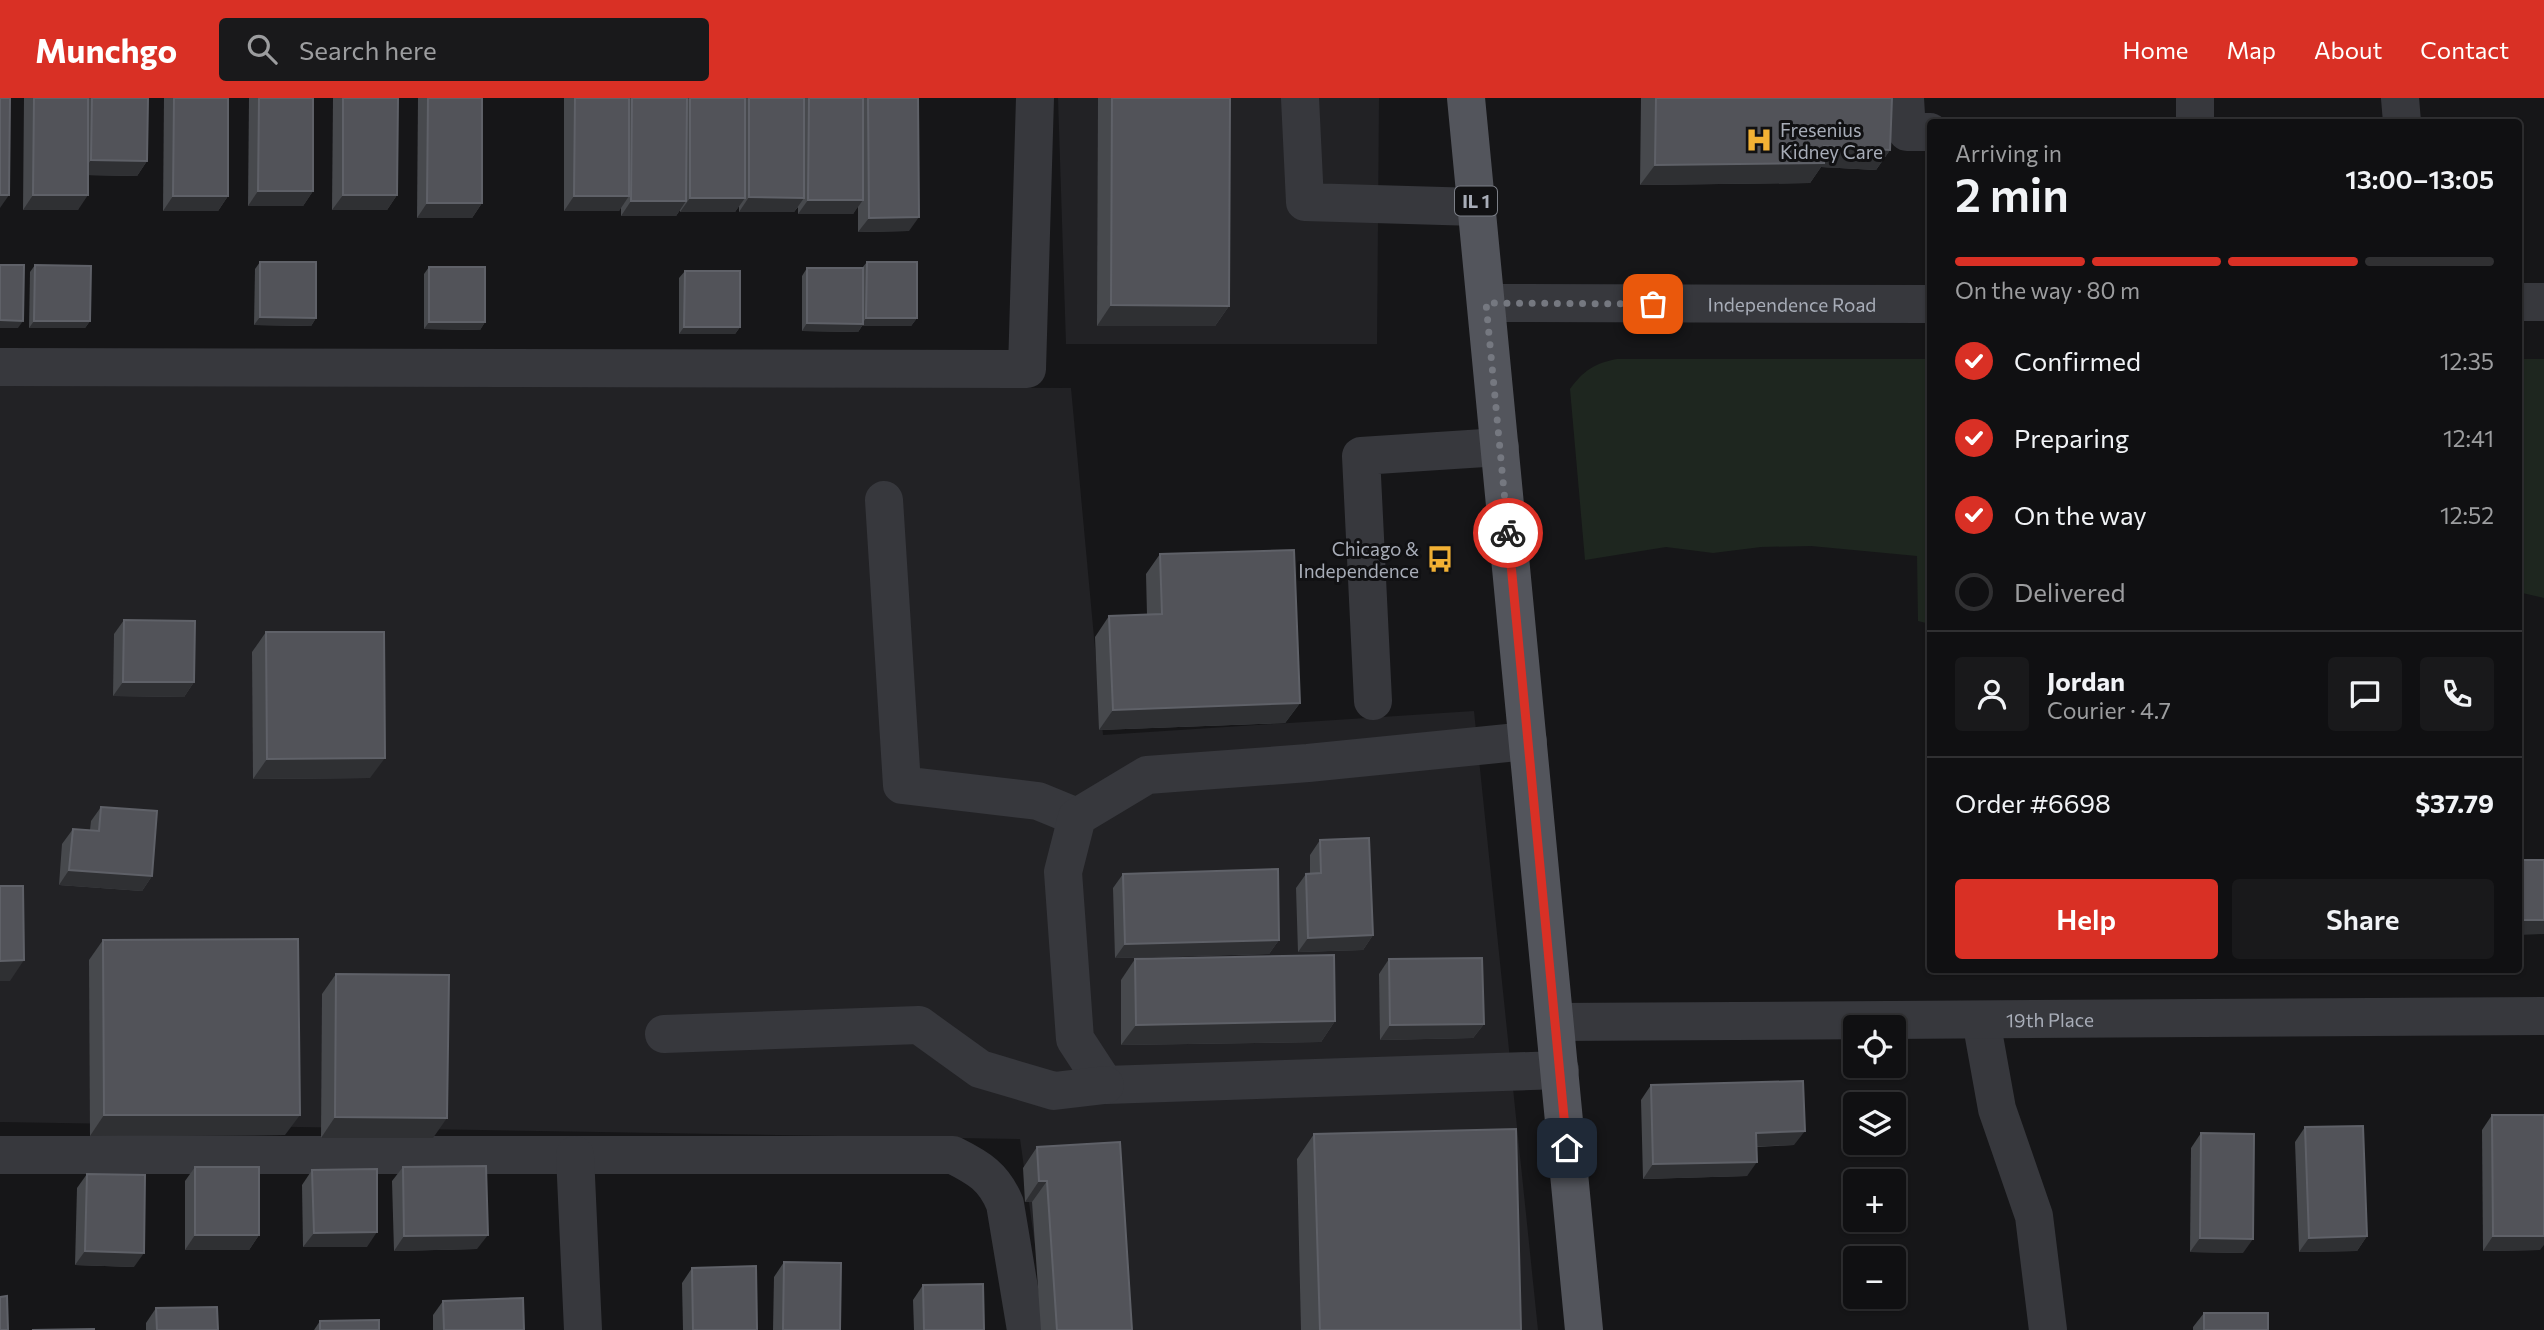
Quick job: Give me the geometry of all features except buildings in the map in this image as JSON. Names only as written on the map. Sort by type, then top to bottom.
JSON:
[{"type":"main road","name":"IL 1","points":[[1466,98],[1584,1330]]},
{"type":"street","points":[[0,367],[1027,369],[1035,98]]},
{"type":"street","points":[[1300,98],[1305,202],[1477,207]]},
{"type":"street","points":[[1905,98],[1907,132],[1927,132]]},
{"type":"street","points":[[2195,98],[2195,119]]},
{"type":"street","points":[[2400,98],[2402,119]]},
{"type":"street","points":[[2522,302],[2544,302]]},
{"type":"street","name":"Independence Road","points":[[1486,303],[1927,304]]},
{"type":"street","points":[[1373,701],[1361,456],[1500,447]]},
{"type":"street","points":[[884,500],[902,785],[1038,802],[1077,817]]},
{"type":"street","points":[[1105,1085],[1075,1039],[1063,872],[1077,817],[1147,775],[1308,763],[1528,741]]},
{"type":"street","name":"19th Place","points":[[1555,1022],[2544,1016]]},
{"type":"street","points":[[1981,1020],[1997,1109],[2034,1216],[2048,1330]]},
{"type":"street","points":[[664,1034],[919,1025],[980,1069],[1054,1091],[1105,1085],[1560,1070]]},
{"type":"street","points":[[0,1155],[953,1155],[985,1171],[998,1186],[1005,1205],[1026,1330]]},
{"type":"street","points":[[575,1155],[583,1330]]},
{"type":"shaded area","points":[[1058,98],[1379,98],[1377,344],[1066,344]]},
{"type":"shaded area","points":[[1617,359],[1927,359],[1927,623],[1918,621],[1917,556],[1811,546],[1761,547],[1713,553],[1666,547],[1585,560],[1570,389],[1580,377],[1602,363]]},
{"type":"shaded area","points":[[2522,359],[2544,359],[2544,598],[2522,593]]},
{"type":"shaded area","points":[[0,384],[1071,388],[1103,735],[1474,711],[1538,1330],[1047,1330],[1020,1139],[0,1122]]},
{"type":"way so far","points":[[1508,533],[1486,303],[1653,304]]},
{"type":"place","name":"Fresenius Kidney Care","points":[[1759,140]]},
{"type":"place","name":"Chicago & Independence","points":[[1440,559]]},
{"type":"route","points":[[1508,533],[1567,1148]]}]
